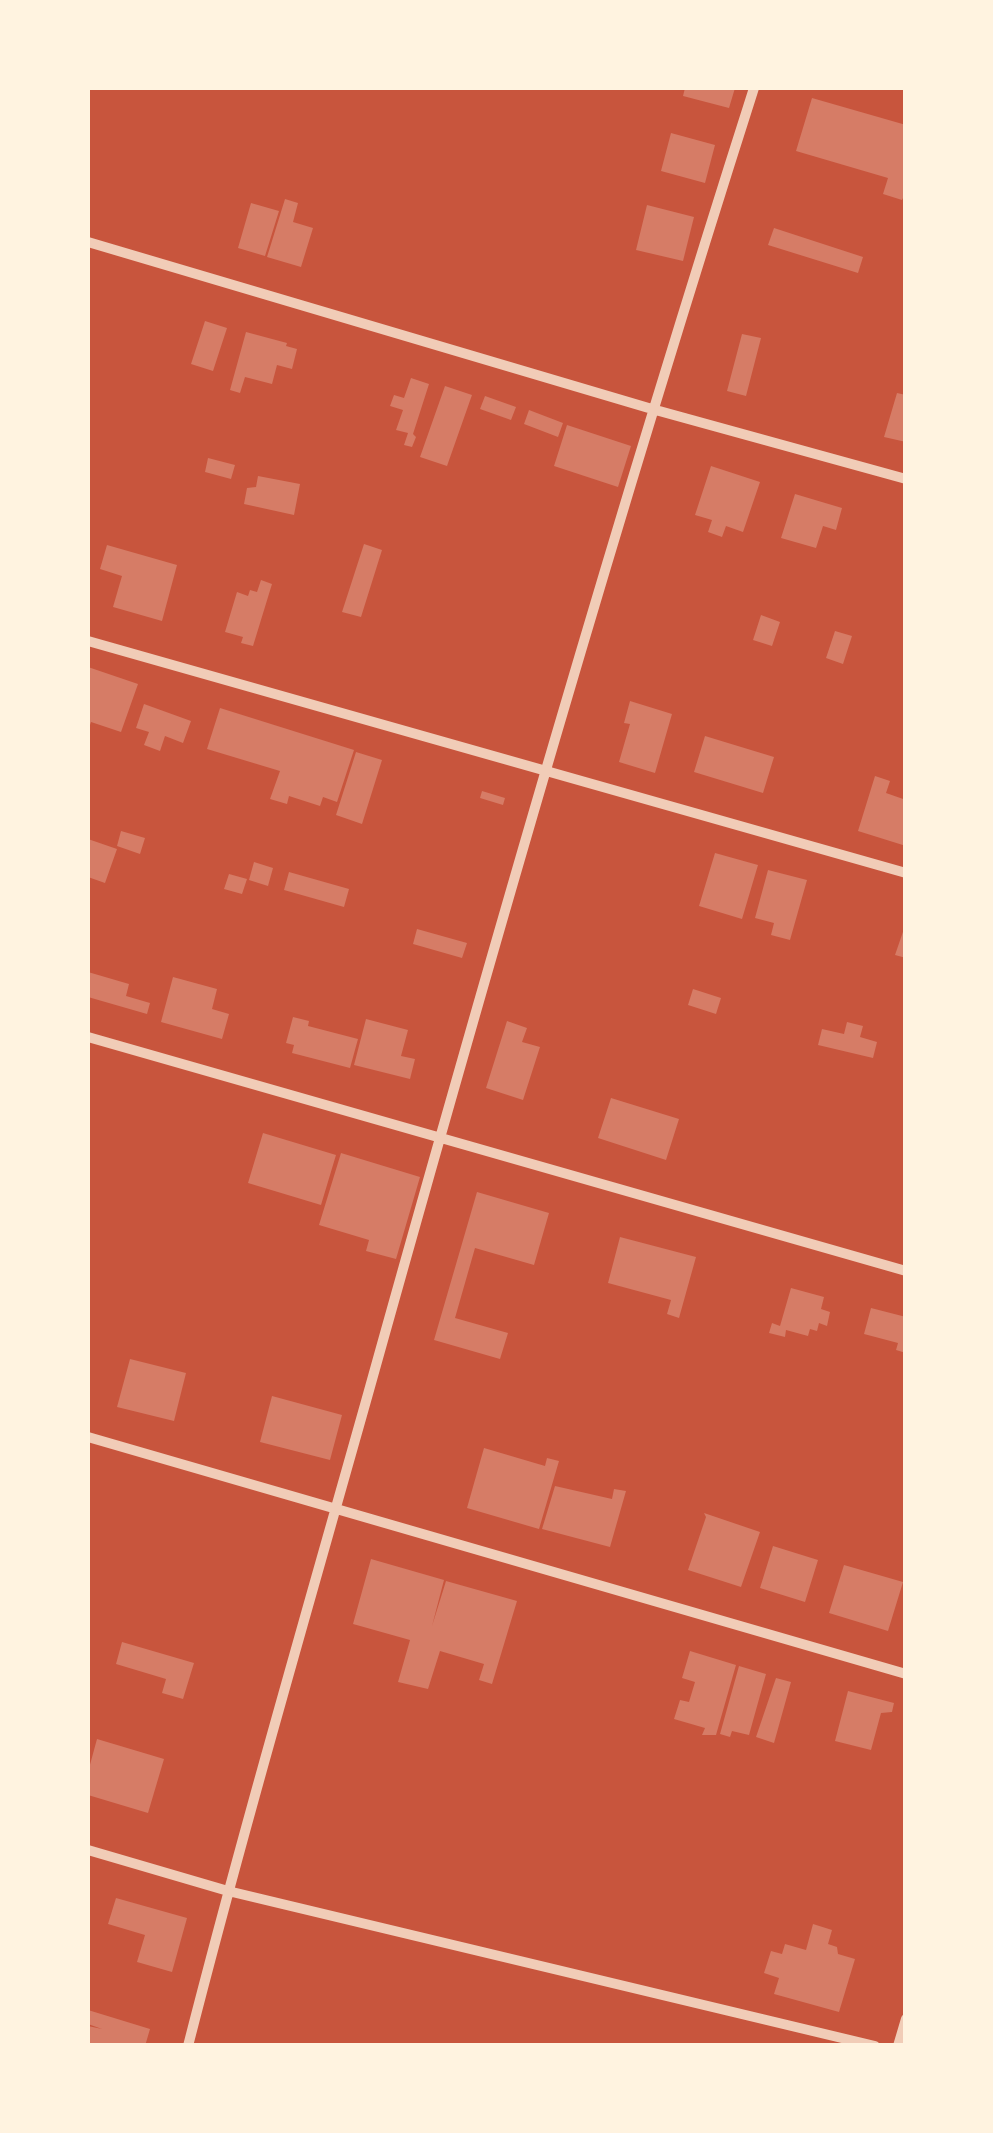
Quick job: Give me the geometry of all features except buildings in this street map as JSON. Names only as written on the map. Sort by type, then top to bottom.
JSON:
[{"type":"street","points":[[188,2046],[439,1140],[652,409],[754,88]]},
{"type":"street","points":[[88,242],[652,409],[906,479]]},
{"type":"street","points":[[88,641],[906,873]]},
{"type":"street","points":[[88,1037],[906,1271]]},
{"type":"street","points":[[88,1437],[906,1674]]},
{"type":"street","points":[[88,1850],[228,1891],[875,2046]]},
{"type":"street","points":[[898,2046],[906,2019]]}]
